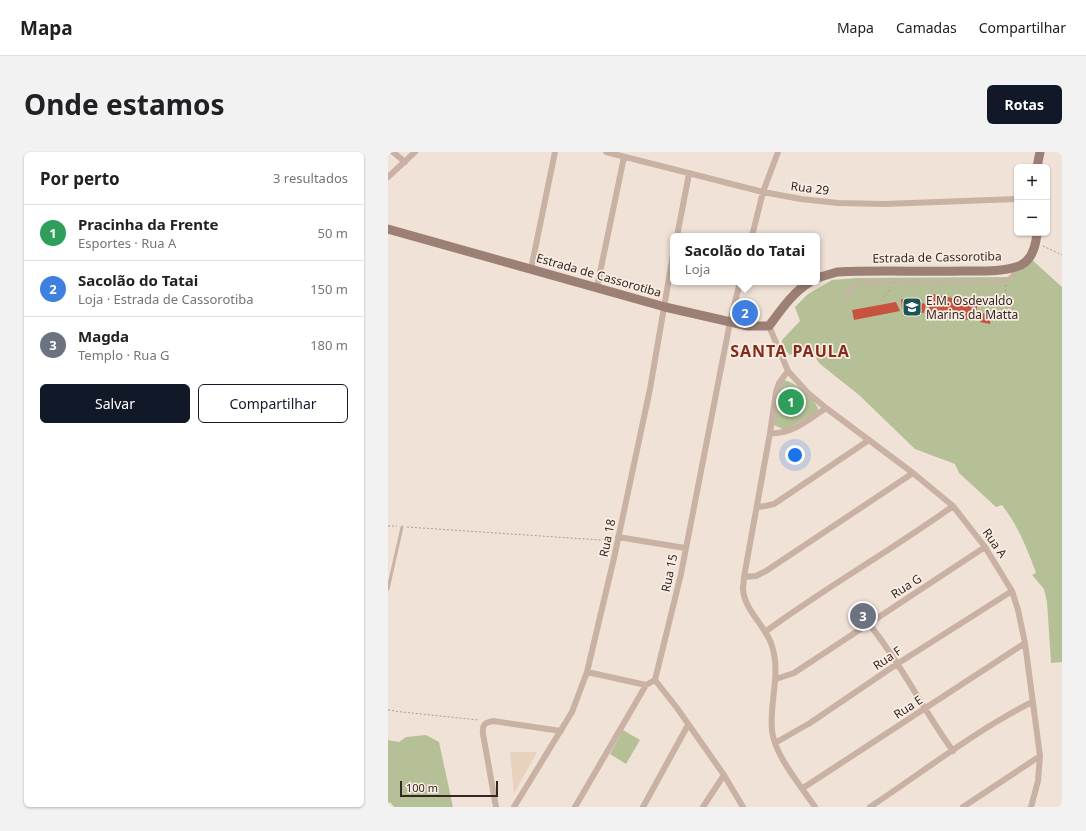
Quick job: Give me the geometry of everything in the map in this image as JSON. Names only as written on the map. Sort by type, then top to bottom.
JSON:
[{"type":"main road","points":[[1038,164],[1040,152]]},
{"type":"main road","name":"Estrada de Cassorotiba","points":[[388,229],[665,306],[730,322],[756,327],[769,326]]},
{"type":"main road","name":"Estrada de Cassorotiba","points":[[820,277],[837,272],[976,271],[1015,266],[1022,264],[1027,260],[1036,244],[1037,236]]},
{"type":"main road","points":[[769,326],[790,299],[806,285]]},
{"type":"street","points":[[393,152],[405,162]]},
{"type":"street","points":[[388,177],[415,152]]},
{"type":"street","points":[[531,269],[554,152]]},
{"type":"street","name":"Rua 29","points":[[606,152],[763,192],[801,199],[838,203],[884,204],[1014,199]]},
{"type":"street","points":[[753,233],[763,192],[778,152]]},
{"type":"street","points":[[597,287],[624,157]]},
{"type":"street","points":[[678,233],[689,174]]},
{"type":"street","name":"Rua 18","points":[[514,807],[572,712],[587,672],[650,389],[670,274]]},
{"type":"street","name":"Rua 15","points":[[655,680],[680,574],[730,322],[739,285]]},
{"type":"street","name":"Rua A","points":[[769,326],[788,371],[808,393],[913,473],[953,506],[985,546],[1012,591],[1018,610],[1025,643],[1040,756],[1038,781],[1031,807]]},
{"type":"street","points":[[788,371],[783,376],[776,392],[743,590],[745,598],[771,643],[776,679],[773,697],[772,723],[775,743],[781,756],[816,807]]},
{"type":"street","points":[[770,433],[778,434],[788,432],[826,408]]},
{"type":"street","points":[[758,507],[774,504],[869,440]]},
{"type":"street","points":[[744,577],[761,574],[913,473]]},
{"type":"street","points":[[765,632],[793,611],[930,523],[953,506]]},
{"type":"street","points":[[618,537],[685,548]]},
{"type":"street","name":"Rua G","points":[[776,679],[794,673],[985,546]]},
{"type":"street","name":"Rua F","points":[[775,743],[810,723],[897,664],[1012,591]]},
{"type":"street","points":[[869,624],[897,664],[953,751]]},
{"type":"street","name":"Rua E","points":[[803,788],[1025,643]]},
{"type":"street","points":[[587,672],[646,685]]},
{"type":"street","points":[[575,807],[646,685],[655,680],[724,775],[743,807]]},
{"type":"street","points":[[870,807],[953,751],[1032,702]]},
{"type":"street","points":[[496,807],[482,730],[484,724],[493,721],[561,731]]},
{"type":"street","points":[[643,807],[688,725]]},
{"type":"street","points":[[963,807],[1040,756]]},
{"type":"street","points":[[703,807],[724,775]]},
{"type":"lane","points":[[846,301],[849,291],[857,283],[961,281],[987,283],[1006,280],[1013,274],[1015,266]]},
{"type":"lane","points":[[388,589],[402,527]]},
{"type":"path","points":[[1036,244],[1062,255]]},
{"type":"path","points":[[1006,280],[1005,292],[1013,307],[1012,323]]},
{"type":"path","points":[[882,301],[889,290],[891,282]]},
{"type":"path","points":[[388,526],[600,540],[618,537]]},
{"type":"path","points":[[388,710],[432,716],[493,721]]},
{"type":"green space","points":[[1030,258],[1062,287],[1062,662],[1051,663],[1047,602],[1044,589],[1032,575],[1036,573],[1026,546],[1013,521],[1002,505],[996,507],[959,473],[955,464],[915,449],[859,395],[820,364],[807,345],[790,355],[782,347],[782,340],[800,321],[795,307],[808,294],[832,280],[856,278],[1008,277]]},
{"type":"green space","points":[[784,380],[794,384],[804,391],[818,408],[817,412],[785,430],[774,425],[779,385]]},
{"type":"green space","points":[[623,730],[640,740],[626,764],[610,754]]},
{"type":"green space","points":[[426,735],[439,742],[453,807],[394,807],[390,802],[388,804],[388,740],[399,742],[406,737]]},
{"type":"shaded area","points":[[510,752],[537,752],[514,794]]},
{"type":"building","points":[[932,294],[978,303],[974,321],[928,312]]},
{"type":"building","points":[[901,299],[926,304],[924,313],[902,309]]},
{"type":"building","points":[[896,302],[900,311],[854,320],[852,310]]},
{"type":"building","points":[[982,313],[991,315],[990,324],[980,322]]},
{"type":"place","name":"E.M. Osdevaldo Marins da Matta","points":[[912,307]]},
{"type":"place","name":"Sacolão do Tatai","points":[[745,313]]},
{"type":"place","name":"Pracinha da Frente","points":[[791,402]]},
{"type":"place","name":"Magda","points":[[863,616]]},
{"type":"district","name":"SANTA PAULA","points":[[790,351]]}]
